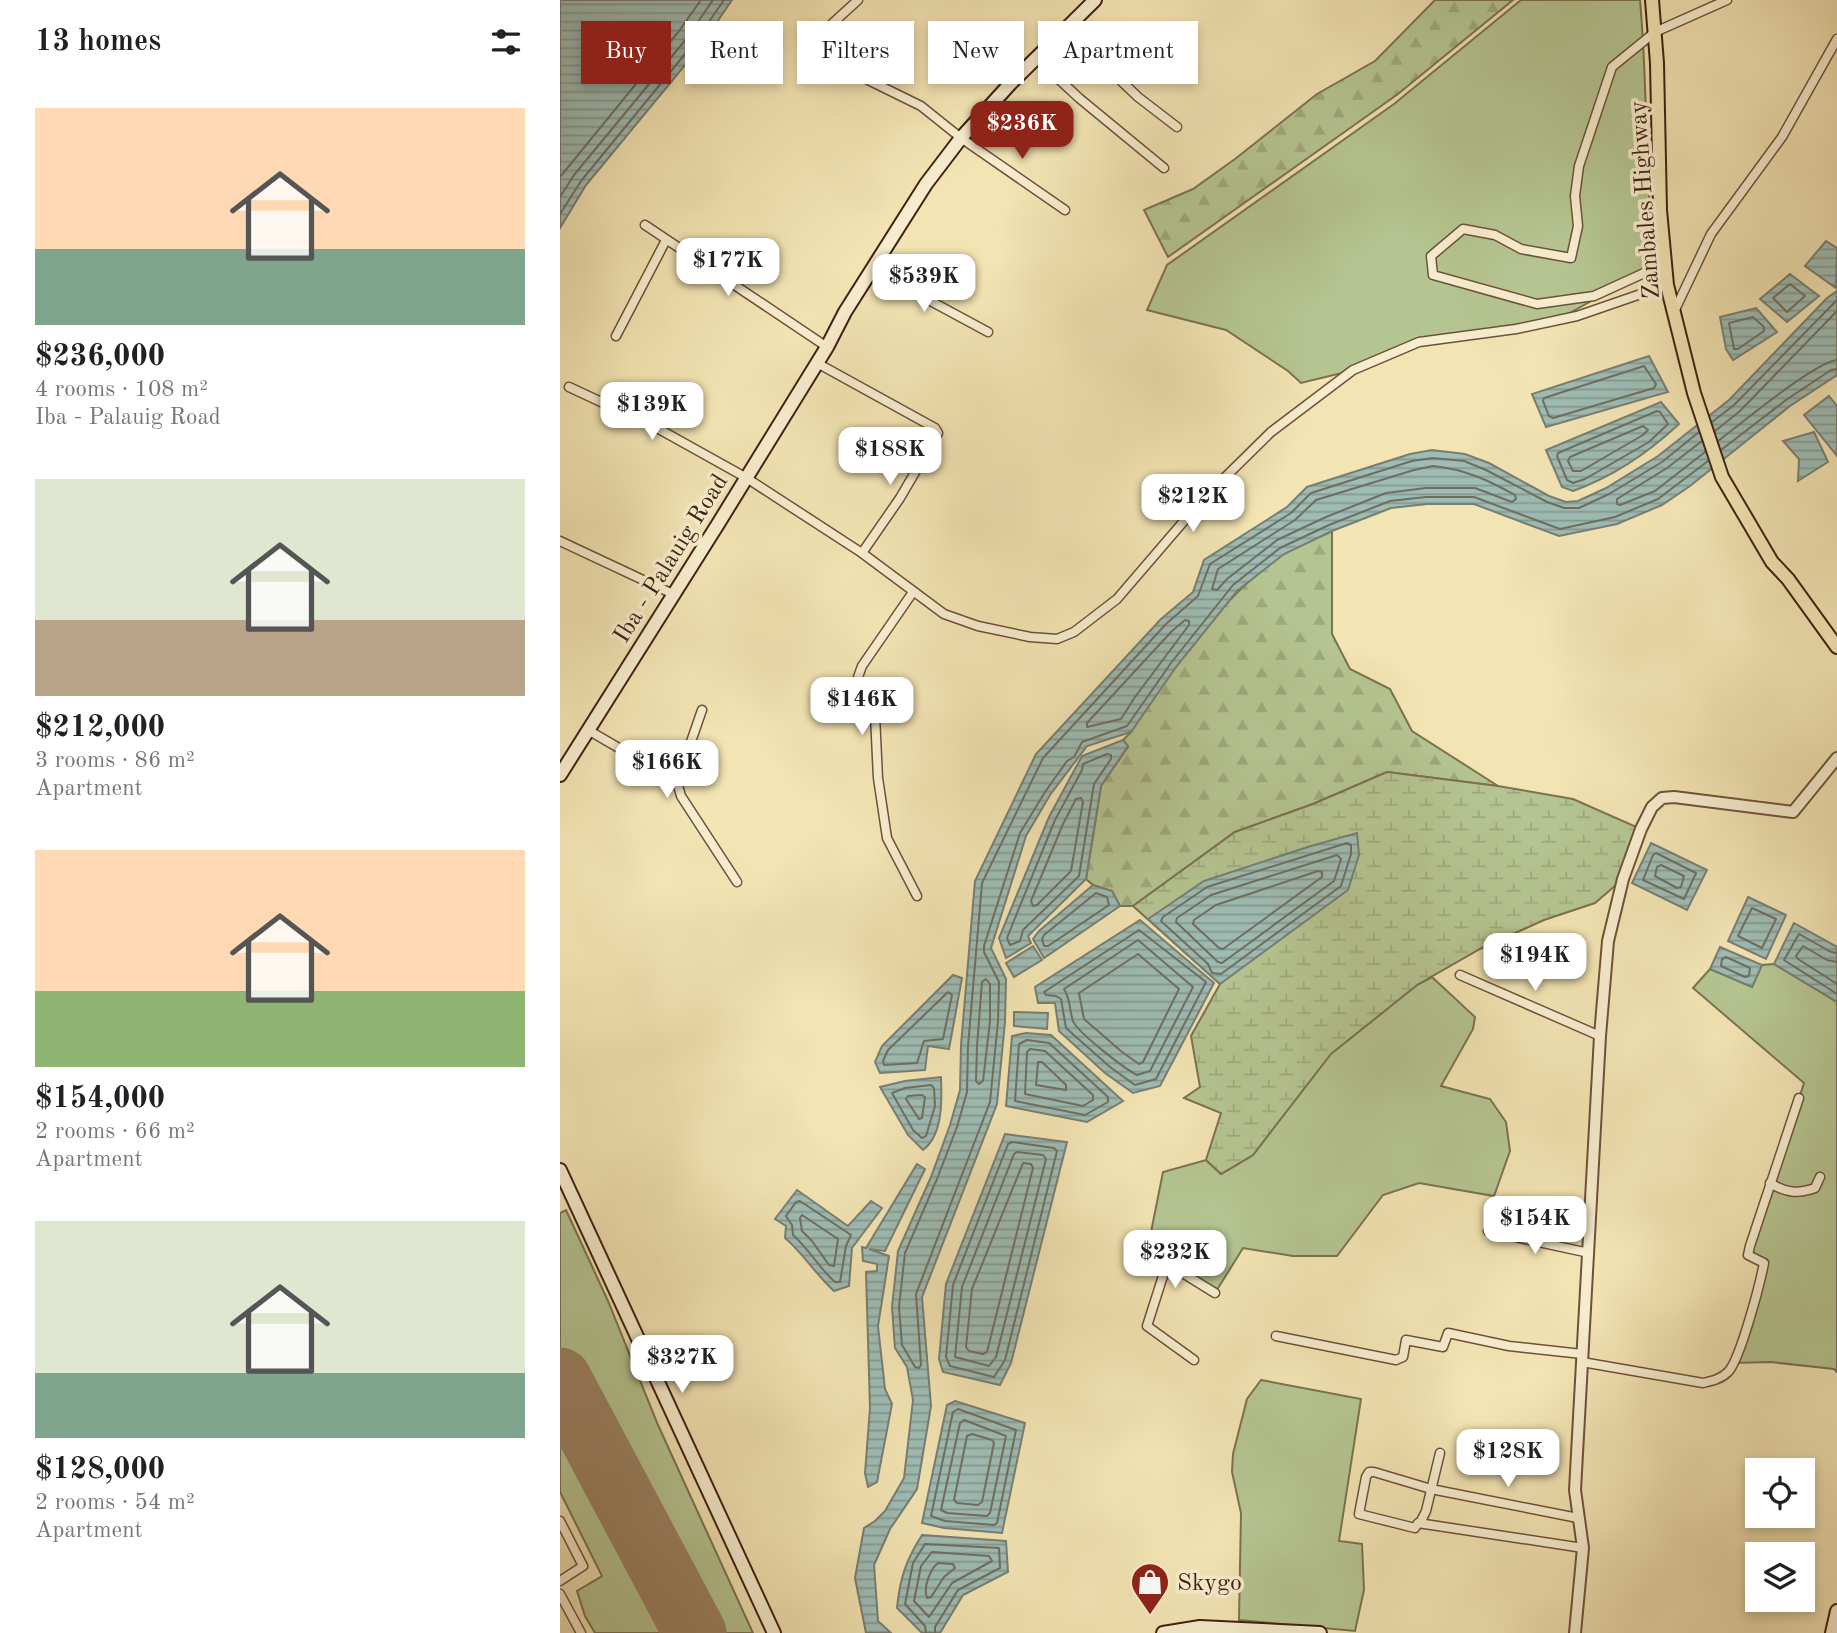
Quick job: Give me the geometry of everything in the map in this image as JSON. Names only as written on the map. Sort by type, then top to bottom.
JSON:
[{"type":"main road","name":"Iba - Palauig Road","points":[[1073,21],[1095,0]]},
{"type":"main road","name":"Zambales Highway","points":[[1652,0],[1660,210],[1667,285],[1700,416],[1719,471],[1772,562],[1788,579],[1837,648]]},
{"type":"main road","name":"Iba - Palauig Road","points":[[560,775],[718,524],[827,347],[845,312],[926,184],[961,138],[1036,58]]},
{"type":"main road","points":[[560,1170],[566,1196],[774,1633]]},
{"type":"main road","points":[[1832,1633],[1837,1611]]},
{"type":"main road","points":[[1163,1633],[1200,1627],[1320,1633]]},
{"type":"street","points":[[858,0],[823,32],[823,39],[832,52],[860,76],[920,106],[961,138],[1065,210]]},
{"type":"street","points":[[1666,262],[1594,296],[1537,304],[1433,275],[1430,256],[1463,229],[1495,235],[1521,249],[1571,258],[1578,226],[1575,195],[1579,166],[1612,67],[1655,32],[1727,0]]},
{"type":"street","points":[[1673,314],[1712,234],[1782,137],[1837,39]]},
{"type":"street","points":[[1036,58],[1079,98],[1164,168]]},
{"type":"street","points":[[1124,84],[1178,128]]},
{"type":"street","points":[[645,225],[827,347]]},
{"type":"street","points":[[616,336],[666,240]]},
{"type":"street","points":[[873,271],[988,332]]},
{"type":"street","points":[[569,387],[657,428],[745,477],[862,553],[944,614],[978,626],[1057,639],[1074,632],[1117,599],[1202,500],[1271,432],[1353,370],[1419,342],[1516,329],[1577,316],[1667,285]]},
{"type":"street","points":[[817,363],[935,428],[938,433],[900,498],[862,553]]},
{"type":"street","points":[[560,541],[673,594]]},
{"type":"street","points":[[913,592],[862,666],[857,680],[871,703],[875,716],[878,778],[887,838],[917,896]]},
{"type":"street","points":[[702,710],[677,782],[681,796],[737,882]]},
{"type":"street","points":[[588,730],[677,782]]},
{"type":"street","points":[[1574,1633],[1583,1548],[1574,1490],[1600,1036],[1608,941],[1623,879],[1641,829],[1652,807],[1662,799],[1674,797],[1793,812],[1837,758]]},
{"type":"street","points":[[1460,975],[1600,1036]]},
{"type":"street","points":[[1276,1336],[1396,1360],[1403,1356],[1406,1340],[1443,1347],[1448,1333],[1703,1383],[1721,1377],[1734,1363],[1759,1286],[1764,1264],[1748,1255],[1799,1098]]},
{"type":"street","points":[[1770,1183],[1782,1191],[1802,1193],[1815,1188],[1821,1177]]},
{"type":"street","points":[[1488,1231],[1589,1253]]},
{"type":"street","points":[[1150,1237],[1169,1247],[1168,1264],[1147,1326],[1194,1360]]},
{"type":"street","points":[[1168,1264],[1215,1293]]},
{"type":"street","points":[[1440,1453],[1432,1489],[1420,1523],[1415,1528],[1359,1514],[1366,1477],[1369,1472],[1374,1472],[1432,1489],[1578,1518]]},
{"type":"street","points":[[560,1521],[583,1566],[560,1581]]},
{"type":"street","points":[[1420,1523],[1583,1548]]},
{"type":"street","points":[[560,1594],[581,1633]]},
{"type":"street","points":[[560,1618],[573,1618]]},
{"type":"green space","points":[[1435,0],[1513,0],[1398,94],[1168,257],[1144,210],[1193,189],[1317,94],[1375,61]]},
{"type":"green space","points":[[1521,0],[1640,0],[1654,266],[1566,315],[1509,327],[1413,340],[1350,371],[1301,383],[1288,371],[1226,330],[1147,310],[1167,265],[1394,104]]},
{"type":"green space","points":[[1332,531],[1332,634],[1350,669],[1390,689],[1412,731],[1498,786],[1387,772],[1313,804],[1235,832],[1133,906],[1120,906],[1112,891],[1093,885],[1086,879],[1101,786],[1128,747],[1123,740],[1199,635],[1241,589],[1284,554]]},
{"type":"green space","points":[[1387,772],[1573,799],[1641,829],[1623,879],[1595,903],[1544,920],[1480,949],[1417,985],[1331,1054],[1253,1155],[1221,1174],[1206,1160],[1221,1113],[1184,1098],[1200,1087],[1191,1036],[1220,984],[1133,906],[1235,832],[1313,804]]},
{"type":"green space","points":[[1774,964],[1837,1002],[1837,1372],[1834,1369],[1770,1362],[1734,1363],[1764,1264],[1748,1255],[1804,1083],[1693,988],[1710,969],[1752,987],[1762,965]]},
{"type":"green space","points":[[1432,977],[1475,1017],[1473,1029],[1441,1086],[1490,1099],[1506,1122],[1510,1151],[1494,1196],[1419,1183],[1383,1195],[1337,1256],[1293,1256],[1243,1248],[1215,1293],[1168,1264],[1169,1247],[1150,1237],[1163,1172],[1206,1160],[1221,1174],[1253,1155],[1330,1054],[1417,985]]},
{"type":"green space","points":[[566,1210],[608,1301],[658,1425],[753,1633],[716,1633],[573,1365],[560,1371],[560,1213]]},
{"type":"green space","points":[[1261,1380],[1361,1399],[1339,1541],[1362,1544],[1364,1590],[1355,1631],[1239,1620],[1241,1513],[1232,1472],[1233,1454],[1247,1399]]},
{"type":"green space","points":[[560,1417],[675,1633],[595,1633],[585,1616],[577,1591],[602,1576],[560,1492]]},
{"type":"water","points":[[560,0],[732,0],[718,21],[685,21],[685,65],[671,82],[671,21],[581,21],[581,84],[669,84],[586,185],[560,228]]},
{"type":"water","points":[[1826,241],[1837,248],[1836,288],[1805,266]]},
{"type":"water","points":[[1790,274],[1819,296],[1787,322],[1760,299]]},
{"type":"water","points":[[1837,291],[1837,375],[1790,406],[1690,486],[1662,505],[1617,524],[1559,536],[1474,504],[1427,504],[1391,508],[1332,531],[1284,554],[1237,591],[1176,667],[1131,732],[1087,746],[1050,795],[1026,836],[991,948],[1006,979],[997,1104],[922,1297],[931,1406],[917,1489],[890,1529],[874,1565],[878,1621],[891,1633],[866,1633],[855,1578],[864,1528],[885,1511],[904,1478],[913,1400],[907,1367],[895,1348],[892,1307],[898,1251],[931,1177],[960,1090],[961,1045],[975,881],[1036,754],[1161,619],[1193,592],[1204,560],[1287,507],[1307,487],[1410,454],[1432,450],[1465,454],[1489,463],[1549,496],[1566,502],[1578,501],[1606,488],[1658,456],[1729,400],[1827,298]]},
{"type":"water","points":[[1756,308],[1777,332],[1733,360],[1726,349],[1720,317]]},
{"type":"water","points":[[1649,356],[1668,392],[1546,427],[1532,394]]},
{"type":"water","points":[[1829,396],[1837,406],[1837,456],[1804,415]]},
{"type":"water","points":[[1661,402],[1679,424],[1643,454],[1602,479],[1573,491],[1562,487],[1546,450]]},
{"type":"water","points":[[1814,432],[1828,462],[1798,481],[1799,459],[1783,441]]},
{"type":"water","points":[[1123,740],[1128,746],[1101,786],[1086,879],[1028,936],[1031,943],[1006,958],[999,938],[1049,817],[1082,756]]},
{"type":"water","points":[[1357,833],[1359,855],[1348,890],[1220,984],[1148,919],[1204,881]]},
{"type":"water","points":[[1651,843],[1707,870],[1687,910],[1632,883]]},
{"type":"water","points":[[1093,885],[1112,891],[1120,906],[1044,958],[1033,939]]},
{"type":"water","points":[[1748,897],[1786,915],[1766,959],[1728,941]]},
{"type":"water","points":[[1140,920],[1214,983],[1160,1086],[1133,1093],[1105,1073],[1059,1031],[1055,1003],[1038,1003],[1035,987]]},
{"type":"water","points":[[1794,923],[1837,947],[1837,1002],[1774,964]]},
{"type":"water","points":[[1033,946],[1042,960],[1014,977],[1006,963]]},
{"type":"water","points":[[1720,947],[1762,965],[1752,987],[1710,969]]},
{"type":"water","points":[[953,975],[962,978],[949,1049],[928,1046],[925,1070],[880,1073],[875,1062],[882,1046]]},
{"type":"water","points":[[1014,1012],[1048,1013],[1047,1029],[1014,1026]]},
{"type":"water","points":[[1026,1033],[1051,1035],[1123,1101],[1087,1122],[1006,1106],[1012,1036]]},
{"type":"water","points":[[941,1077],[938,1126],[930,1144],[923,1150],[908,1135],[880,1087]]},
{"type":"water","points":[[1005,1134],[1067,1142],[1011,1363],[1000,1385],[943,1372],[939,1359],[946,1284]]},
{"type":"water","points":[[917,1164],[925,1169],[885,1251],[869,1249],[889,1256],[878,1326],[885,1389],[892,1404],[877,1482],[868,1487],[865,1473],[870,1408],[866,1272],[877,1271],[877,1264],[863,1261],[862,1247],[866,1248]]},
{"type":"water","points":[[797,1190],[848,1226],[871,1201],[882,1208],[852,1248],[849,1286],[834,1291],[785,1238],[786,1226],[775,1219]]},
{"type":"water","points":[[955,1401],[1025,1423],[1002,1533],[944,1528],[922,1523],[947,1405]]},
{"type":"water","points":[[922,1535],[1006,1541],[1008,1572],[963,1595],[940,1633],[922,1633],[897,1608],[905,1570]]},
{"type":"runway","points":[[560,1379],[695,1633]]},
{"type":"place","name":"Skygo","points":[[1150,1616]]}]
